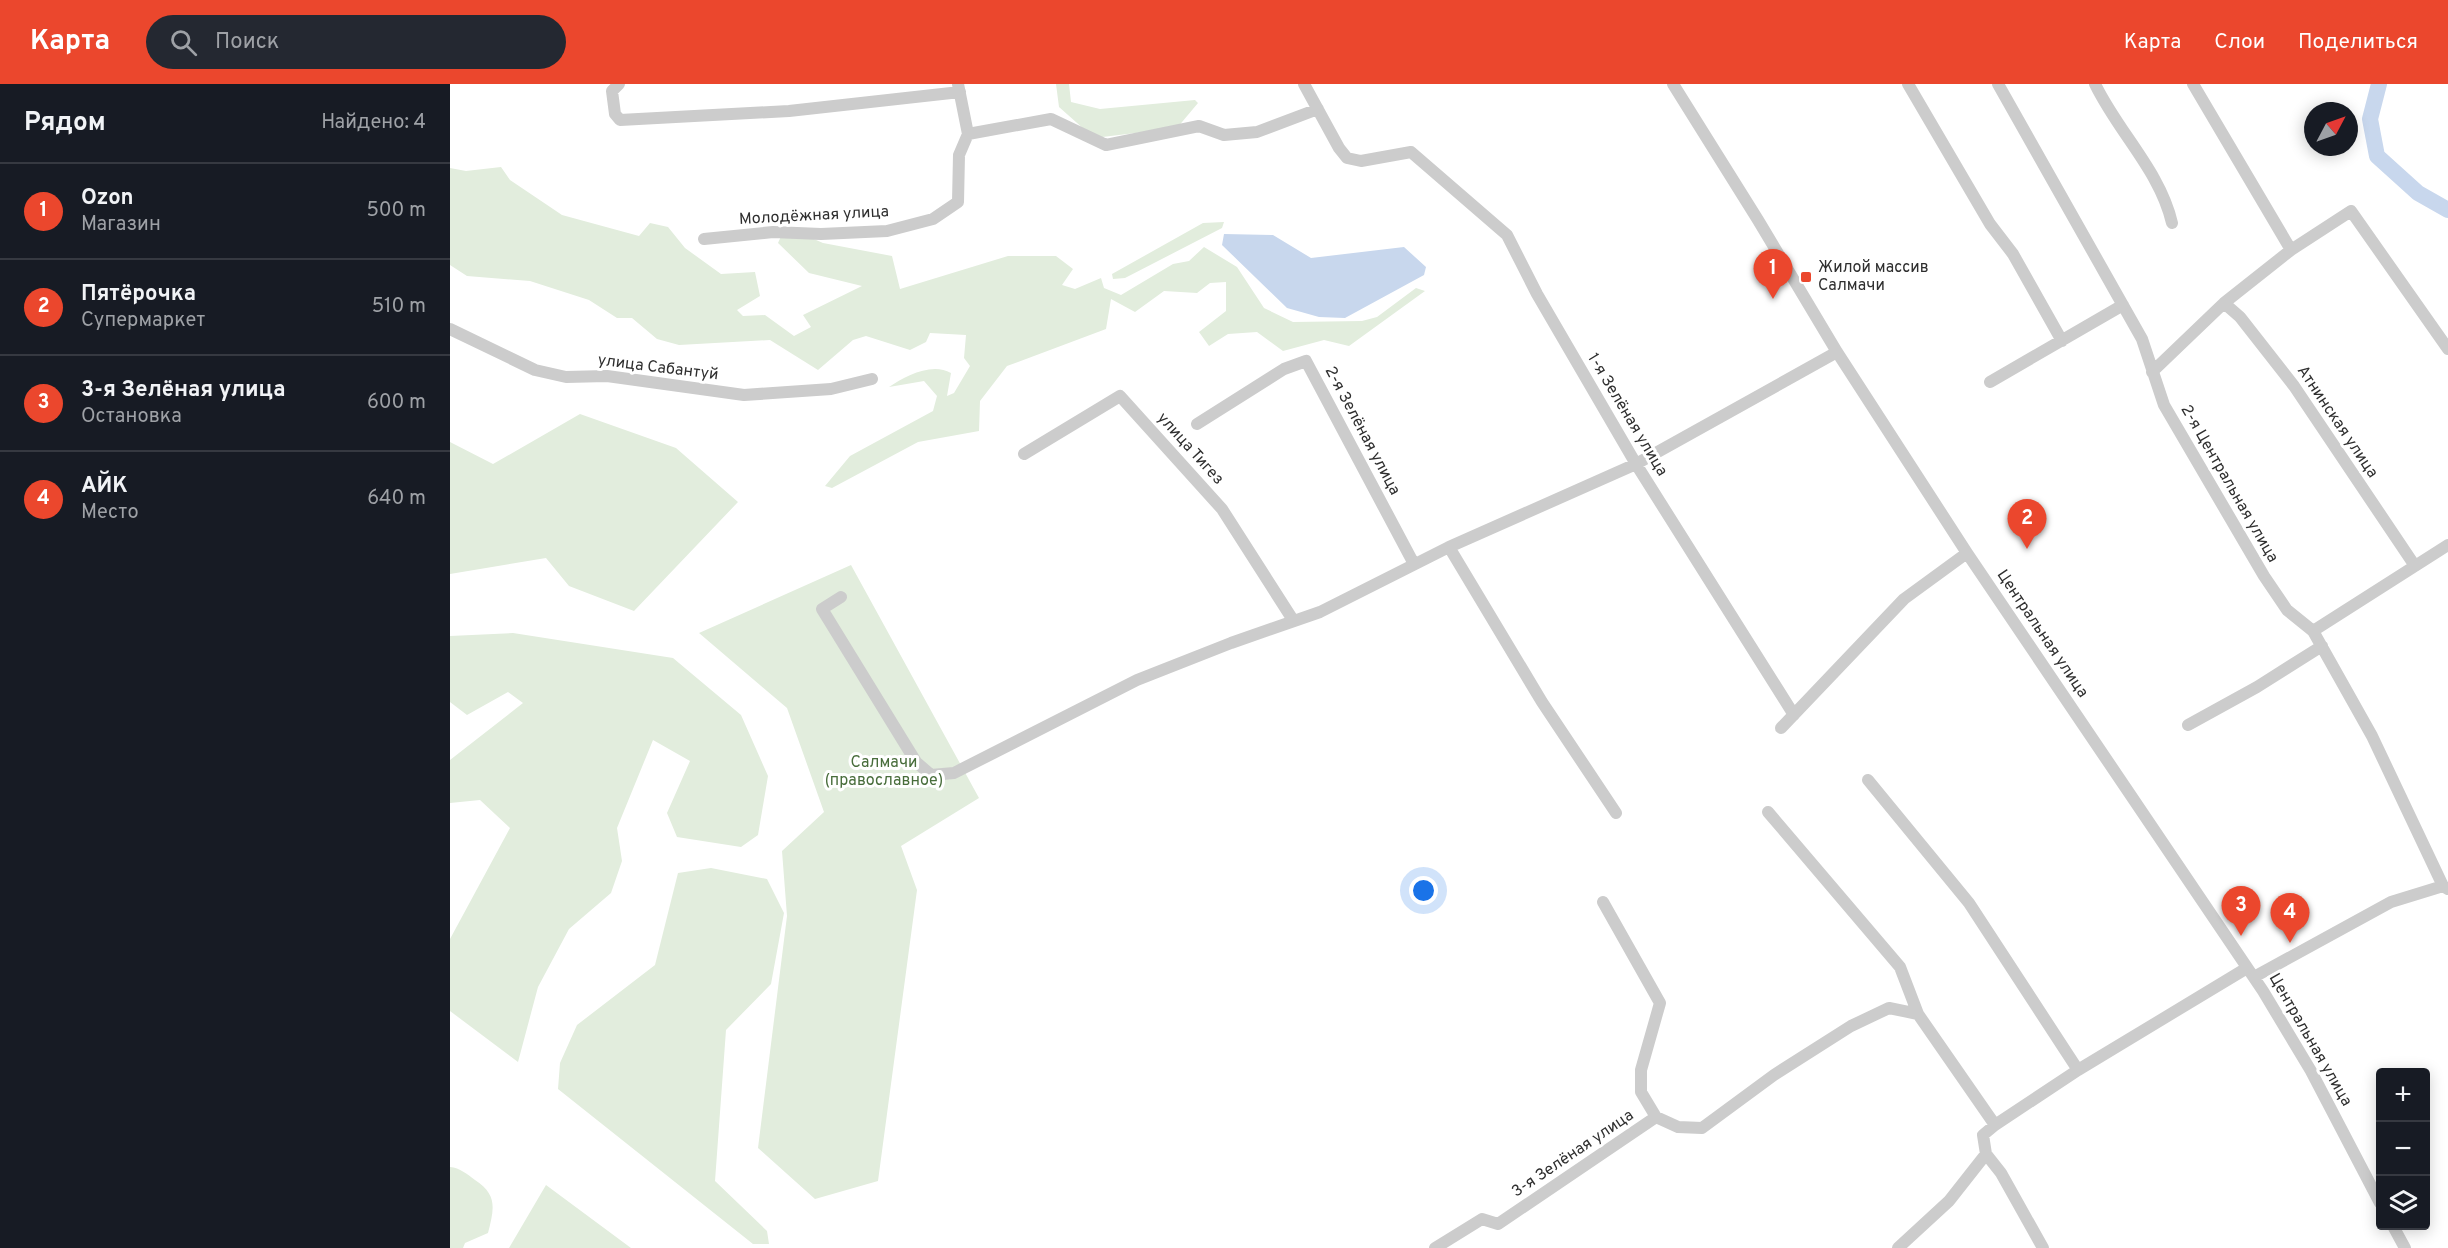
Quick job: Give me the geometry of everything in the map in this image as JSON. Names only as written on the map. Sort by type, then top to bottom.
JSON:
[{"type":"street","points":[[619,84],[612,91],[615,114],[620,120],[789,111],[959,88]]},
{"type":"street","points":[[968,134],[1051,119],[1106,145],[1199,126],[1224,135],[1257,132],[1318,109],[1304,84]]},
{"type":"street","name":"Центральная улица","points":[[1673,84],[1837,352],[1967,553],[2251,972],[2304,1058],[2376,1195]]},
{"type":"street","points":[[1908,84],[1990,224],[2013,254],[2062,341]]},
{"type":"street","name":"2-я Центральная улица","points":[[1998,84],[2142,339],[2164,405],[2252,558],[2287,610],[2313,631],[2322,646],[2372,736],[2446,887]]},
{"type":"street","points":[[2095,84],[2105,105],[2154,178],[2167,203],[2172,223]]},
{"type":"street","points":[[2193,84],[2291,250]]},
{"type":"street","name":"Молодёжная улица","points":[[704,239],[773,232],[821,234],[887,231],[933,219],[958,202],[959,155],[968,134],[959,88]]},
{"type":"street","name":"1-я Зелёная улица","points":[[1318,109],[1347,158],[1361,161],[1411,152],[1507,235],[1537,294],[1636,464],[1794,715]]},
{"type":"street","points":[[2152,372],[2224,303],[2291,250],[2351,211],[2448,349]]},
{"type":"street","name":"Атнинская улица","points":[[2224,303],[2240,317],[2294,386],[2415,566]]},
{"type":"street","points":[[1990,382],[2123,305]]},
{"type":"street","name":"улица Сабантуй","points":[[450,329],[536,370],[566,377],[607,376],[744,395],[831,389],[872,379]]},
{"type":"street","points":[[841,597],[822,609],[916,762],[931,775],[954,773],[1137,680],[1293,620],[1320,612],[1449,547],[1636,464],[1837,352]]},
{"type":"street","name":"2-я Зелёная улица","points":[[1197,424],[1284,369],[1306,361],[1414,564]]},
{"type":"street","name":"улица Тигез","points":[[1024,454],[1120,396],[1222,509],[1293,620]]},
{"type":"street","points":[[2313,631],[2448,545]]},
{"type":"street","points":[[1449,547],[1542,702],[1616,813]]},
{"type":"street","points":[[1781,728],[1904,599],[1967,553]]},
{"type":"street","points":[[2188,725],[2322,646]]},
{"type":"street","points":[[1868,780],[1969,903],[2078,1070]]},
{"type":"street","points":[[1768,812],[1900,967],[1918,1014],[1995,1125]]},
{"type":"street","points":[[2043,1248],[2001,1173],[1986,1154],[1983,1135],[2078,1070],[2251,972],[2391,902],[2446,887]]},
{"type":"street","points":[[1603,902],[1660,1004],[1641,1070],[1641,1092],[1656,1117]]},
{"type":"street","name":"3-я Зелёная улица","points":[[1435,1248],[1482,1219],[1498,1224],[1656,1117],[1678,1127],[1702,1128],[1774,1075],[1851,1026],[1889,1008],[1918,1014]]},
{"type":"street","points":[[1898,1248],[1949,1201],[1986,1154]]},
{"type":"street","points":[[2395,1230],[2405,1248]]},
{"type":"green space","points":[[1056,84],[1069,84],[1071,102],[1100,109],[1195,100],[1198,103],[1177,128],[1094,138],[1059,107]]},
{"type":"green space","points":[[501,167],[510,180],[562,215],[639,236],[650,223],[668,227],[685,248],[721,274],[755,272],[760,296],[737,310],[743,316],[765,315],[794,336],[811,327],[803,315],[862,286],[809,273],[778,243],[783,232],[793,230],[823,243],[892,256],[900,289],[1008,256],[1056,256],[1073,269],[1062,285],[1075,289],[1101,278],[1104,288],[1121,295],[1173,264],[1189,261],[1204,247],[1237,267],[1264,308],[1293,322],[1362,321],[1377,317],[1416,288],[1425,291],[1349,346],[1324,340],[1283,351],[1257,332],[1228,334],[1209,346],[1199,332],[1226,311],[1226,282],[1210,283],[1197,293],[1164,291],[1135,312],[1111,299],[1106,329],[1007,366],[980,401],[979,431],[918,442],[832,488],[825,486],[850,456],[933,411],[937,396],[924,381],[889,387],[911,375],[936,369],[951,373],[947,396],[954,393],[970,366],[964,358],[966,335],[930,333],[926,342],[910,350],[866,336],[853,340],[818,370],[770,340],[679,345],[657,339],[632,318],[617,318],[589,300],[530,281],[467,276],[450,265],[450,168],[466,171]]},
{"type":"green space","points":[[1224,222],[1222,228],[1125,278],[1113,279],[1112,274],[1203,223]]},
{"type":"green space","points":[[580,414],[676,448],[738,502],[634,611],[569,586],[546,558],[450,574],[450,442],[493,464]]},
{"type":"green space","name":"Салмачи (православное)","points":[[851,565],[979,798],[901,846],[917,890],[878,1181],[815,1199],[758,1148],[787,916],[782,851],[824,812],[787,708],[699,633]]},
{"type":"green space","points":[[513,633],[673,658],[741,715],[768,776],[758,835],[741,847],[677,837],[667,813],[690,761],[653,740],[617,828],[622,861],[611,893],[569,929],[538,987],[518,1062],[450,1011],[450,939],[510,828],[480,800],[450,803],[450,760],[523,703],[508,692],[467,715],[450,702],[450,636]]},
{"type":"green space","points":[[711,868],[767,879],[784,913],[771,984],[726,1030],[715,1181],[767,1231],[769,1244],[753,1244],[558,1089],[560,1063],[577,1025],[655,965],[678,873]]},
{"type":"green space","points":[[450,1167],[463,1172],[488,1191],[492,1203],[493,1210],[488,1233],[465,1243],[463,1248],[450,1248]]},
{"type":"green space","points":[[546,1185],[631,1248],[509,1248]]},
{"type":"water","points":[[1224,234],[1273,235],[1311,258],[1404,247],[1426,267],[1424,275],[1345,318],[1319,317],[1287,308],[1222,245]]},
{"type":"waterway","points":[[2379,84],[2370,119],[2377,156],[2418,193],[2448,210]]},
{"type":"place","name":"Жилой массив Салмачи","points":[[1806,277]]},
{"type":"place","name":"Ozon","points":[[1773,299]]},
{"type":"place","name":"Пятёрочка","points":[[2027,549]]},
{"type":"place","name":"3-я Зелёная улица","points":[[2241,936]]},
{"type":"place","name":"АЙК","points":[[2290,943]]}]
